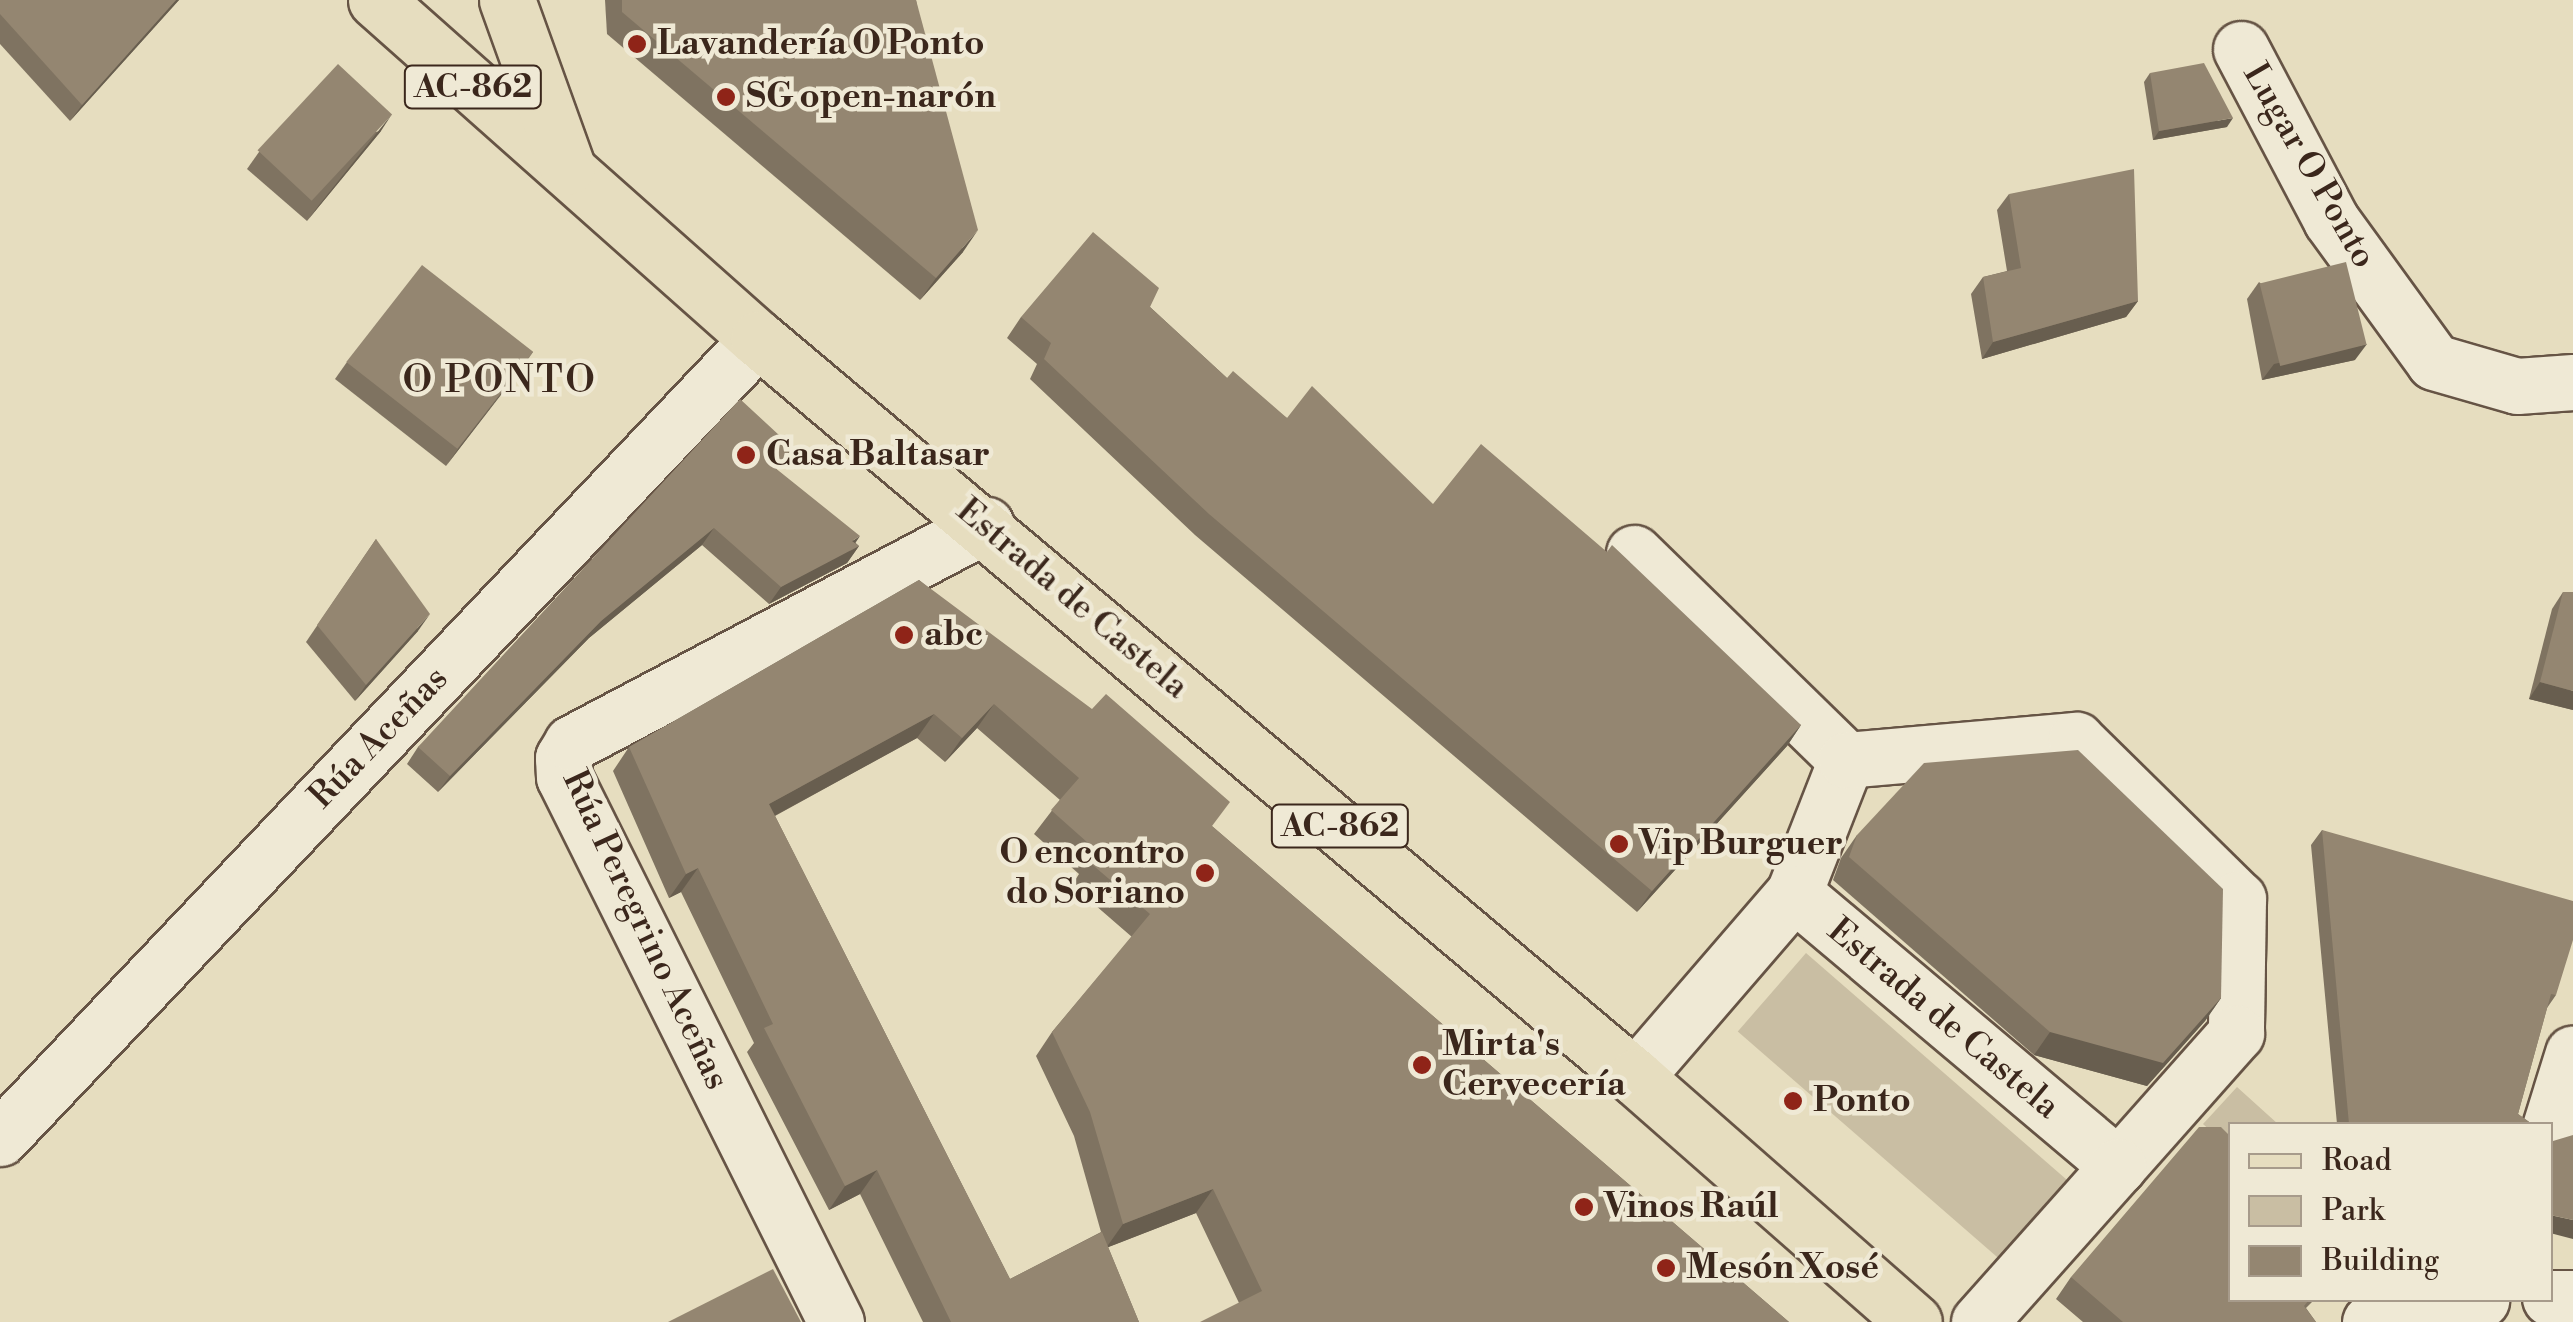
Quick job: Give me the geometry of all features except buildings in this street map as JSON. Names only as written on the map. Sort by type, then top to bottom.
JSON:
[{"type":"main road","name":"Estrada de Castela","points":[[376,0],[758,339],[986,525],[1635,1077],[1914,1322]]},
{"type":"main road","points":[[507,0],[570,174]]},
{"type":"street","name":"Lugar O Ponto","points":[[2241,49],[2331,220],[2434,362],[2517,386],[2573,382]]},
{"type":"street","name":"Rúa Aceñas","points":[[0,1138],[758,339]]},
{"type":"street","name":"Rúa Peregrino Aceñas","points":[[836,1322],[564,777],[563,758],[572,743],[986,525]]},
{"type":"street","points":[[1634,553],[1846,760],[2076,740],[2238,899],[2236,1033],[1979,1322]]},
{"type":"street","points":[[1794,893],[1846,760]]},
{"type":"street","name":"Estrada de Castela","points":[[1635,1077],[1794,893],[2118,1166]]},
{"type":"street","points":[[2552,1122],[2573,1053]]},
{"type":"street","points":[[2370,1322],[2381,1312],[2464,1302]]},
{"type":"green space","points":[[1806,953],[2072,1184],[2003,1262],[1738,1031]]},
{"type":"green space","points":[[2237,1087],[2276,1122],[2228,1122],[2228,1147],[2203,1124]]},
{"type":"place","name":"Lavandería O Ponto","points":[[637,44]]},
{"type":"place","name":"SG open-narón","points":[[726,97]]},
{"type":"place","name":"Casa Baltasar","points":[[746,455]]},
{"type":"place","name":"abc","points":[[904,635]]},
{"type":"place","name":"Vip Burguer","points":[[1619,844]]},
{"type":"place","name":"O encontro do Soriano","points":[[1205,873]]},
{"type":"place","name":"Mirta's Cervecería","points":[[1422,1065]]},
{"type":"place","name":"Ponto","points":[[1793,1101]]},
{"type":"place","name":"Vinos Raúl","points":[[1584,1207]]},
{"type":"place","name":"Mesón Xosé","points":[[1666,1268]]},
{"type":"district","name":"O PONTO","points":[[500,381]]}]
